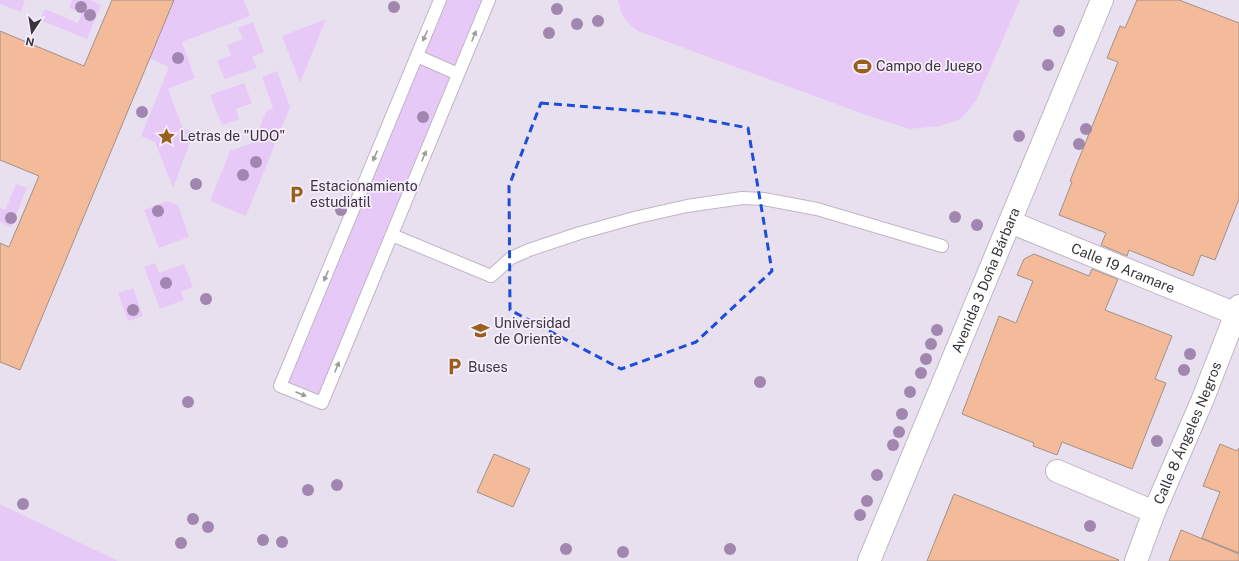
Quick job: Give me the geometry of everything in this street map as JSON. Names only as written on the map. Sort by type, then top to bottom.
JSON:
[{"type":"street","name":"Avenida 3 Doña Bárbara","points":[[869,561],[1102,0]]},
{"type":"street","name":"Calle 19 Aramare","points":[[1010,222],[1237,310]]},
{"type":"street","name":"Calle 8 Ángeles Negros","points":[[1136,561],[1154,512],[1202,401],[1237,310]]},
{"type":"street","points":[[1057,471],[1154,512]]},
{"type":"lane","points":[[440,0],[280,386],[322,403],[489,0]]},
{"type":"lane","points":[[417,56],[458,74]]},
{"type":"lane","points":[[392,234],[491,276],[511,258],[580,233],[638,217],[687,206],[742,198],[764,199],[788,203],[831,213],[942,246]]},
{"type":"highlighted area","points":[[541,103],[676,114],[748,128],[772,271],[696,342],[621,369],[510,310],[509,186]]},
{"type":"shaded area","points":[[0,0],[25,1],[21,12],[0,4]]},
{"type":"shaded area","points":[[72,0],[90,0],[101,5],[87,39],[40,20],[45,9],[78,23],[82,13],[69,8]]},
{"type":"shaded area","points":[[174,0],[244,0],[250,16],[182,42],[195,78],[168,89],[183,128],[194,132],[173,188],[155,142],[141,136],[169,67],[149,58]]},
{"type":"shaded area","points":[[444,0],[486,0],[457,71],[421,55]]},
{"type":"shaded area","name":"Campo de Juego","points":[[618,0],[1020,0],[976,101],[961,119],[940,126],[909,129],[866,115],[638,31],[624,18]]},
{"type":"shaded area","points":[[326,19],[300,83],[282,36]]},
{"type":"shaded area","points":[[253,22],[264,52],[252,57],[257,68],[225,79],[217,61],[231,55],[227,45],[243,39],[238,28]]},
{"type":"shaded area","points":[[418,60],[455,75],[322,400],[283,384]]},
{"type":"shaded area","points":[[277,71],[290,107],[246,216],[210,201],[230,151],[254,142],[266,111],[273,108],[262,77]]},
{"type":"shaded area","points":[[244,83],[252,103],[236,109],[239,119],[222,125],[210,95]]},
{"type":"shaded area","points":[[16,184],[27,188],[11,227],[0,222],[0,208],[5,210]]},
{"type":"shaded area","points":[[167,201],[178,205],[189,237],[159,248],[144,210]]},
{"type":"shaded area","points":[[155,263],[159,273],[184,264],[193,287],[181,292],[184,300],[160,309],[144,267]]},
{"type":"shaded area","points":[[133,288],[143,316],[128,321],[118,293]]},
{"type":"shaded area","points":[[0,504],[118,561],[0,561]]},
{"type":"building","points":[[112,0],[174,0],[20,370],[0,362],[0,243],[9,247],[39,176],[0,160],[0,31],[84,66]]},
{"type":"building","points":[[1137,0],[1179,0],[1239,23],[1239,199],[1215,260],[1201,255],[1193,276],[1129,250],[1127,256],[1101,245],[1106,233],[1059,215],[1072,182],[1070,181],[1118,62],[1107,58],[1120,26],[1125,28]]},
{"type":"building","points":[[1034,254],[1089,276],[1092,269],[1118,279],[1105,310],[1172,336],[1155,379],[1166,383],[1132,469],[1062,442],[1057,455],[1033,446],[1034,443],[962,414],[999,316],[1016,323],[1033,281],[1017,275],[1024,259]]},
{"type":"building","points":[[1220,444],[1237,451],[1239,448],[1239,553],[1202,538],[1220,492],[1203,486]]},
{"type":"building","points":[[494,454],[530,469],[513,507],[477,492]]},
{"type":"building","points":[[954,494],[1119,560],[927,561]]},
{"type":"building","points":[[1181,530],[1239,554],[1239,561],[1169,561]]},
{"type":"place","name":"Campo de Juego","points":[[863,66]]},
{"type":"place","name":"Letras de \"UDO\"","points":[[167,136]]},
{"type":"place","name":"Estacionamiento estudiatil","points":[[297,194]]},
{"type":"place","name":"Universidad de Oriente","points":[[481,331]]},
{"type":"place","name":"Buses","points":[[455,367]]}]
